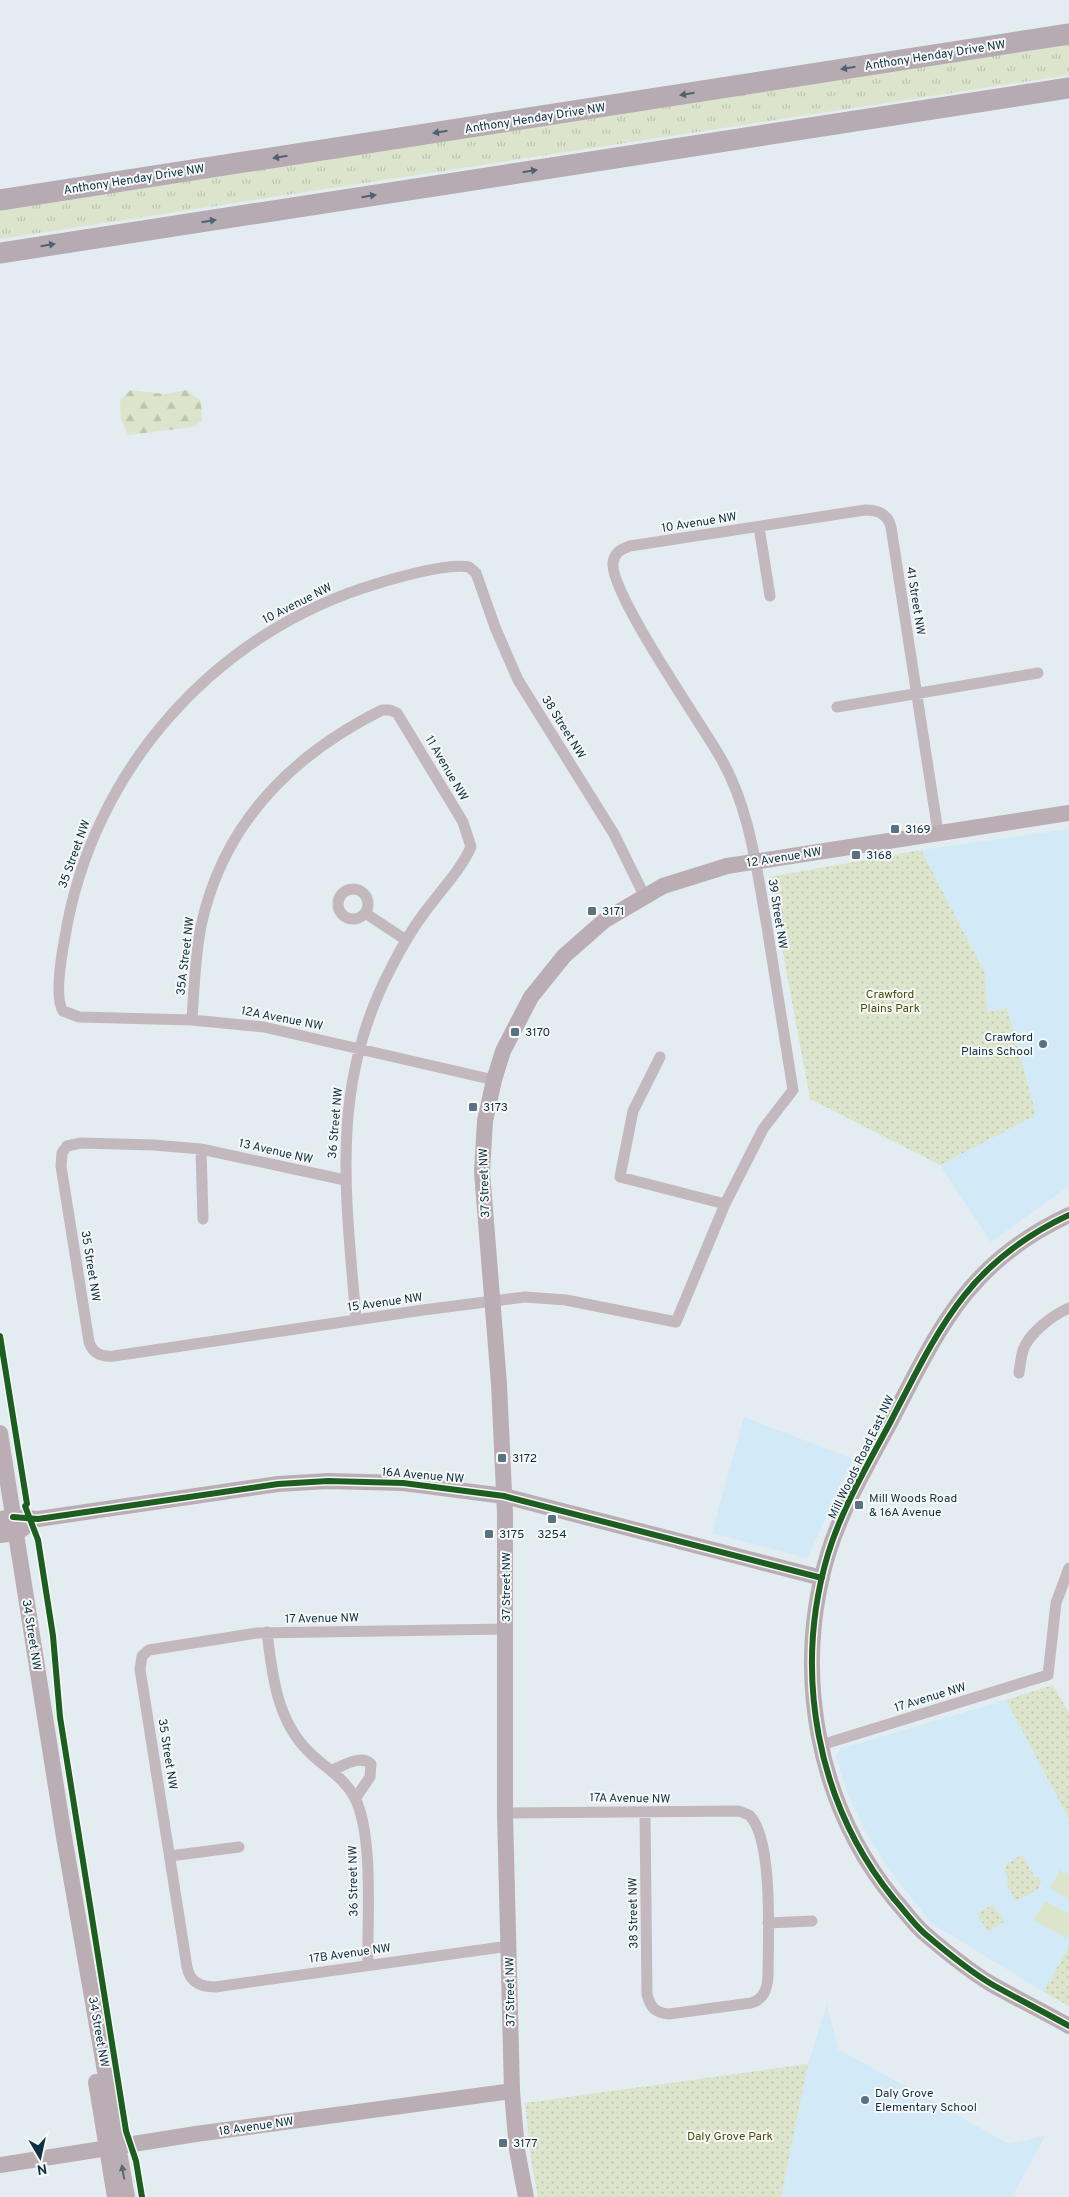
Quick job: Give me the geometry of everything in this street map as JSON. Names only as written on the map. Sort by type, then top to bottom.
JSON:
[{"type":"highway","points":[[892,61],[934,46],[1069,22]]},
{"type":"highway","name":"Anthony Henday Drive NW","points":[[0,200],[1069,34]]},
{"type":"highway","points":[[0,253],[1069,88]]},
{"type":"highway","points":[[760,135],[1069,100]]},
{"type":"street","name":"10 Avenue NW","points":[[616,553],[630,546],[865,510],[876,511],[884,515]]},
{"type":"street","name":"41 Street NW","points":[[884,515],[890,522],[938,832]]},
{"type":"street","points":[[758,527],[770,596]]},
{"type":"street","name":"39 Street NW","points":[[616,553],[614,570],[631,609],[719,755],[733,783],[746,820],[755,862],[792,1090],[763,1129],[726,1204],[676,1322]]},
{"type":"street","name":"10 Avenue NW","points":[[163,723],[186,698],[221,666],[270,631],[309,610],[346,594],[402,576],[460,566],[472,568]]},
{"type":"street","name":"38 Street NW","points":[[472,568],[476,573],[495,627],[518,680],[614,834],[644,896]]},
{"type":"street","points":[[837,707],[1038,673]]},
{"type":"street","name":"35A Street NW","points":[[192,1020],[196,961],[204,913],[221,868],[242,829],[267,793],[310,753],[365,719],[382,710],[390,710]]},
{"type":"street","name":"11 Avenue NW","points":[[390,710],[403,719],[463,822],[471,847]]},
{"type":"street","name":"35 Street NW","points":[[63,1011],[58,1003],[63,949],[67,922],[82,866],[101,821],[119,786],[143,749],[163,723]]},
{"type":"street","name":"12 Avenue NW","points":[[538,988],[564,956],[590,932],[644,896],[707,871],[1069,812]]},
{"type":"street","name":"36 Street NW","points":[[356,1320],[345,1180],[346,1121],[360,1048],[378,994],[406,940],[423,914],[464,862],[471,847]]},
{"type":"street","points":[[365,912],[406,940]]},
{"type":"street","name":"37 Street NW","points":[[526,2197],[517,2150],[512,2091],[510,1946],[505,1813],[506,1629],[504,1496],[482,1159],[486,1121],[494,1080],[513,1030],[538,988]]},
{"type":"street","name":"12A Avenue NW","points":[[63,1011],[79,1017],[192,1020],[264,1027],[494,1080]]},
{"type":"street","points":[[660,1057],[633,1111],[620,1177],[726,1204]]},
{"type":"street","name":"13 Avenue NW","points":[[64,1150],[76,1143],[154,1145],[201,1149],[345,1180]]},
{"type":"street","points":[[201,1149],[204,1219]]},
{"type":"street","name":"35 Street NW","points":[[64,1150],[61,1166],[89,1342],[97,1354]]},
{"type":"street","name":"Mill Woods Road East NW","points":[[1069,1215],[1011,1250],[975,1282],[954,1306],[930,1344],[833,1539],[822,1578],[813,1623],[811,1662],[814,1707],[828,1777],[848,1827],[876,1877],[913,1922],[967,1967],[992,1984],[1069,2026]]},
{"type":"street","name":"15 Avenue NW","points":[[97,1354],[114,1356],[492,1300],[525,1297],[554,1298],[676,1322]]},
{"type":"street","points":[[1019,1373],[1024,1348],[1031,1337],[1058,1313],[1069,1308]]},
{"type":"street","name":"34 Street NW","points":[[0,1433],[7,1526],[64,1837],[112,2147],[115,2197]]},
{"type":"street","name":"16A Avenue NW","points":[[7,1526],[38,1519],[278,1484],[328,1481],[422,1485],[504,1496],[822,1578]]},
{"type":"street","name":"17 Avenue NW","points":[[821,1745],[1048,1675],[1054,1611],[1069,1568]]},
{"type":"street","name":"17 Avenue NW","points":[[142,1656],[155,1649],[267,1632],[506,1629]]},
{"type":"street","name":"36 Street NW","points":[[267,1632],[278,1694],[288,1726],[307,1750],[347,1785],[355,1799],[363,1822],[366,1837],[368,1964]]},
{"type":"street","name":"35 Street NW","points":[[142,1656],[140,1669],[187,1967],[196,1983]]},
{"type":"street","points":[[332,1770],[358,1760],[368,1761],[370,1764],[370,1777],[355,1799]]},
{"type":"street","name":"17A Avenue NW","points":[[505,1813],[745,1812],[752,1818],[758,1831],[765,1865],[768,1923]]},
{"type":"street","name":"38 Street NW","points":[[646,1813],[647,1994],[654,2010],[669,2014],[751,2003],[762,1996],[768,1977],[768,1923]]},
{"type":"street","points":[[170,1856],[239,1847]]},
{"type":"street","points":[[768,1923],[812,1921]]},
{"type":"street","name":"17B Avenue NW","points":[[196,1983],[204,1986],[215,1986],[510,1946]]},
{"type":"street","name":"18 Avenue NW","points":[[0,2165],[112,2147],[512,2091]]},
{"type":"street","name":"34 Street NW","points":[[112,2147],[127,2197]]},
{"type":"shaded area","name":"Crawford Plains School","points":[[1069,829],[1069,1186],[991,1242],[940,1165],[1036,1115],[1007,1009],[987,1012],[985,973],[921,850]]},
{"type":"shaded area","points":[[744,1417],[853,1459],[807,1558],[712,1533]]},
{"type":"shaded area","points":[[1006,1700],[1069,1819],[1069,1946],[1044,1992],[931,1923],[888,1868],[864,1829],[847,1792],[836,1757],[840,1749]]},
{"type":"shaded area","name":"Daly Grove Elementary School","points":[[827,2004],[838,2049],[1009,2144],[1045,2136],[1012,2197],[781,2197],[808,2064]]},
{"type":"green space","points":[[1069,43],[1069,75],[0,239],[0,209]]},
{"type":"green space","points":[[131,390],[164,394],[187,390],[201,401],[202,421],[193,427],[128,435],[121,420],[120,400]]},
{"type":"green space","name":"Crawford Plains Park","points":[[921,850],[985,973],[987,1012],[1007,1008],[1036,1115],[940,1165],[810,1099],[769,877]]},
{"type":"green space","points":[[1053,1685],[1069,1713],[1069,1819],[1006,1700]]},
{"type":"green space","points":[[1022,1855],[1035,1877],[1042,1879],[1038,1889],[1016,1901],[1007,1885],[1008,1878],[1004,1870],[1007,1863]]},
{"type":"green space","points":[[1060,1870],[1069,1875],[1069,1899],[1050,1888]]},
{"type":"green space","points":[[1045,1901],[1069,1914],[1069,1932],[1066,1938],[1034,1920]]},
{"type":"green space","points":[[992,1905],[1005,1921],[988,1932],[977,1914]]},
{"type":"green space","points":[[1069,1946],[1069,2006],[1044,1992]]},
{"type":"green space","name":"Daly Grove Park","points":[[808,2064],[781,2197],[538,2197],[531,2159],[525,2103]]},
{"type":"cycle path","points":[[1069,1215],[1034,1234],[1005,1254],[981,1276],[942,1327],[848,1503],[834,1537],[828,1554],[818,1599],[813,1644],[813,1690],[819,1735],[830,1779],[846,1821],[867,1861],[912,1921],[949,1954],[993,1985],[1069,2026]]},
{"type":"cycle path","points":[[0,1336],[27,1504],[25,1506],[38,1540],[53,1636],[60,1717],[126,2131],[136,2161],[142,2197]]},
{"type":"cycle path","points":[[13,1517],[38,1519],[278,1484],[328,1481],[403,1483],[504,1496],[822,1578]]},
{"type":"place","name":"3169","points":[[895,829]]},
{"type":"place","name":"3168","points":[[856,855]]},
{"type":"place","name":"3171","points":[[592,911]]},
{"type":"place","name":"3170","points":[[515,1032]]},
{"type":"place","name":"Crawford Plains School","points":[[1043,1044]]},
{"type":"place","name":"3173","points":[[473,1107]]},
{"type":"place","name":"3172","points":[[502,1458]]},
{"type":"place","name":"Mill Woods Road & 16A Avenue","points":[[859,1505]]},
{"type":"place","name":"3254","points":[[552,1519]]},
{"type":"place","name":"3175","points":[[489,1534]]},
{"type":"place","name":"Daly Grove Elementary School","points":[[865,2100]]},
{"type":"place","name":"3177","points":[[503,2143]]}]
